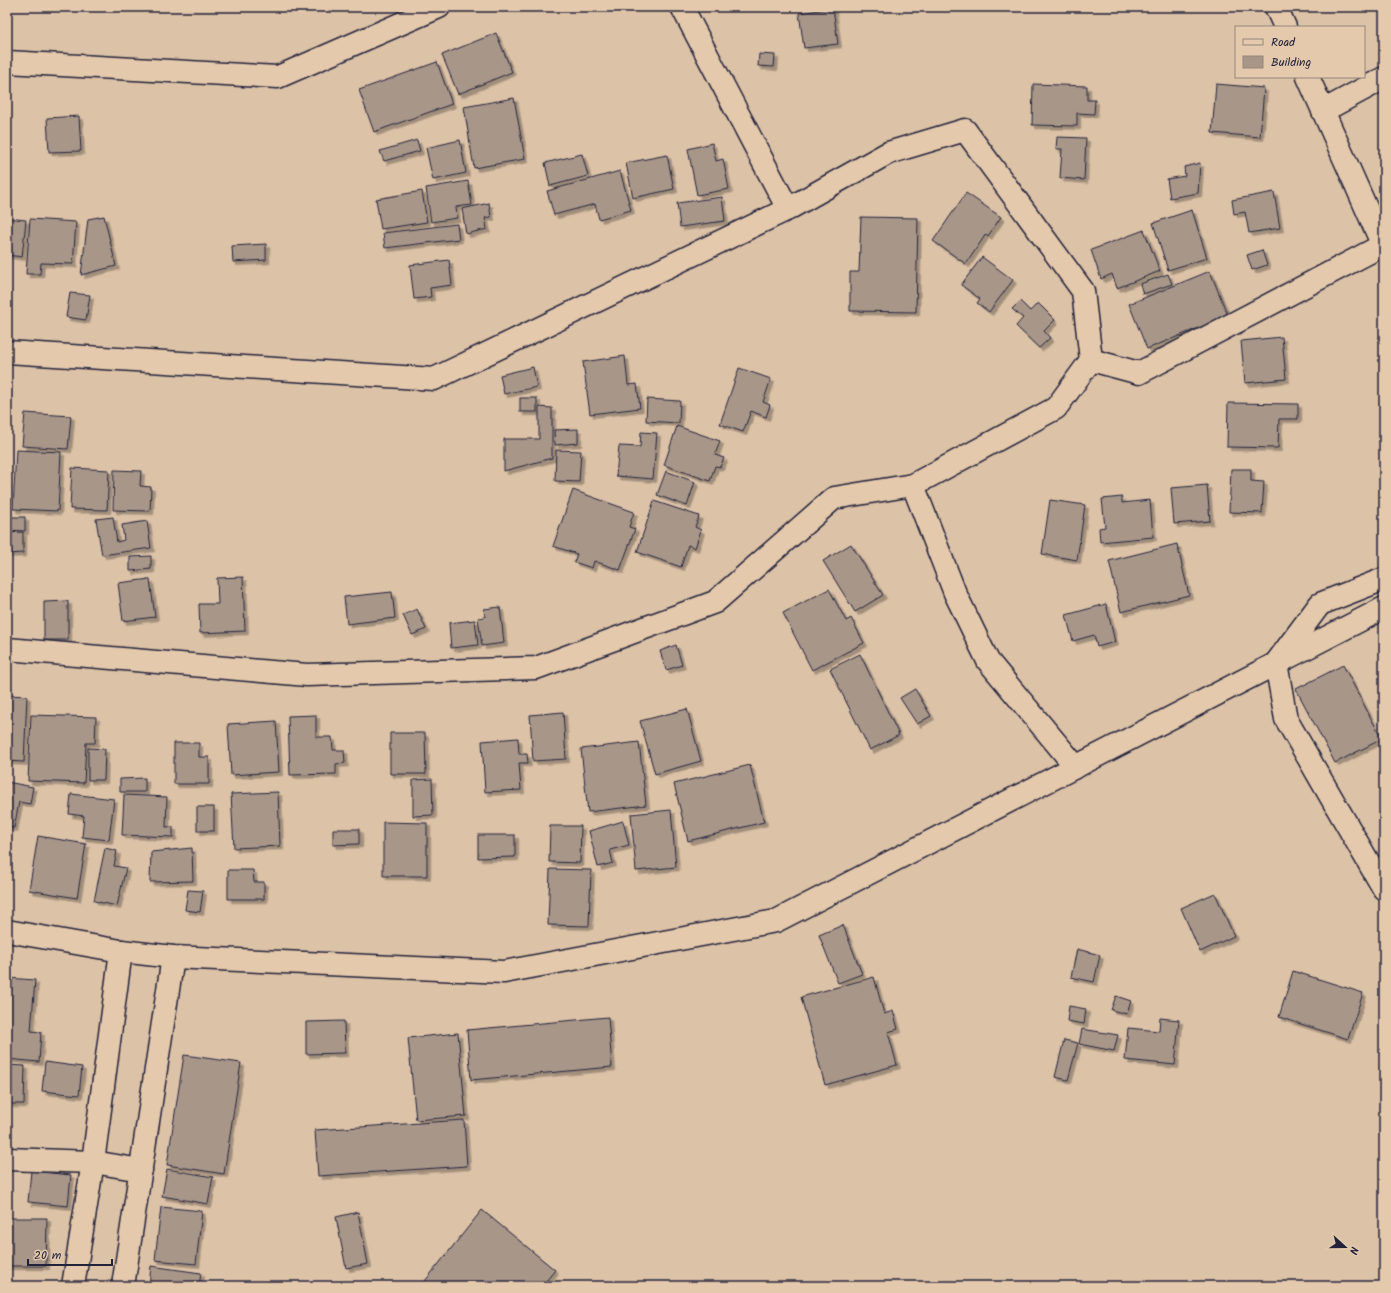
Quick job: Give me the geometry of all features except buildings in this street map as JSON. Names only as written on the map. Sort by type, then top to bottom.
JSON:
[{"type":"street","points":[[7,62],[278,77],[440,7]]},
{"type":"street","points":[[682,7],[788,209]]},
{"type":"street","points":[[1276,7],[1285,26]]},
{"type":"street","points":[[1091,360],[1139,374],[1383,246],[1308,78]]},
{"type":"street","points":[[1323,111],[1384,78]]},
{"type":"street","points":[[7,352],[434,379],[788,209],[888,153],[965,130],[1083,291],[1091,360],[1056,408],[914,485],[834,498],[715,602],[536,668],[307,675],[7,649]]},
{"type":"street","points":[[914,485],[955,593],[988,660],[1076,767]]},
{"type":"street","points":[[1384,580],[1320,604],[1276,663],[1286,719],[1384,889]]},
{"type":"street","points":[[7,931],[121,951],[173,957],[504,972],[776,921],[1384,608]]},
{"type":"street","points":[[73,1286],[93,1162],[121,951]]},
{"type":"street","points":[[123,1286],[173,957]]},
{"type":"street","points":[[7,1159],[93,1162],[141,1170]]}]
